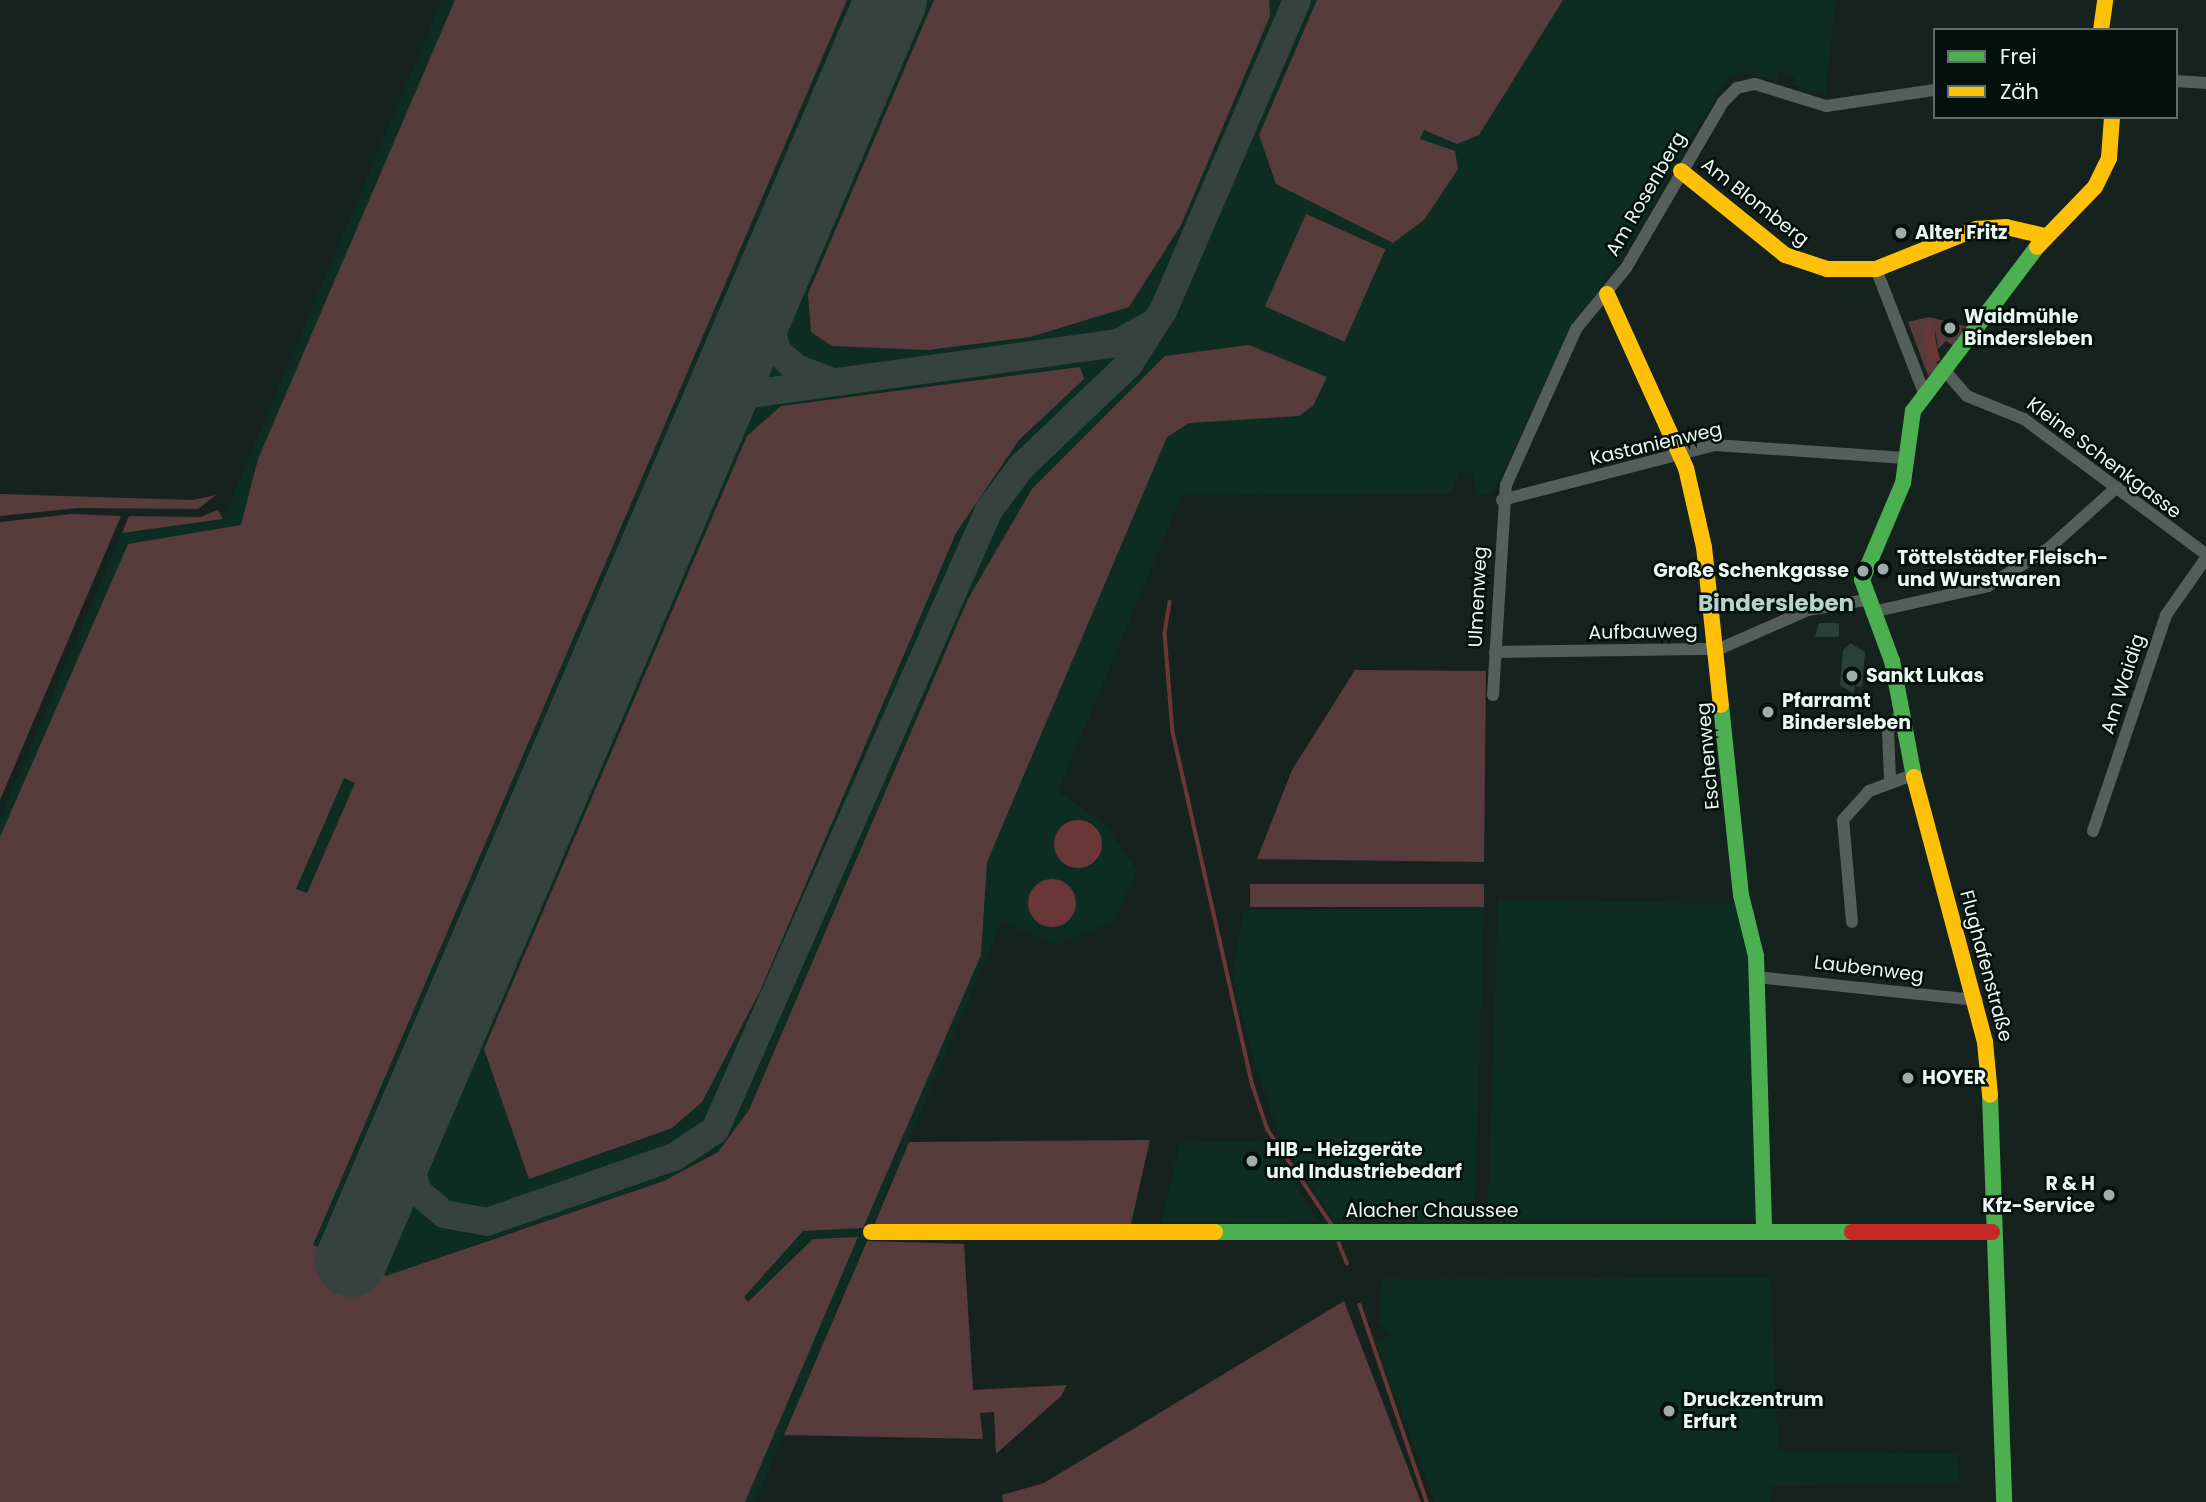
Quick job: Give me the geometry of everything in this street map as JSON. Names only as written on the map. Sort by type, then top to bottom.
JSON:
[{"type":"street","points":[[2101,28],[2105,0]]},
{"type":"street","points":[[2178,81],[2206,83]]},
{"type":"street","name":"Am Rosenberg","points":[[1502,500],[1576,328],[1607,294],[1681,171],[1739,86],[1826,106],[1933,90]]},
{"type":"street","name":"Flughafenstraße","points":[[2004,1502],[1992,1232],[1996,1146],[1977,1000],[1913,775],[1892,660],[1869,606],[1863,571],[1898,499],[1907,430],[1924,393],[1946,372],[2045,236],[2103,173],[2112,119]]},
{"type":"street","name":"Am Blomberg","points":[[1681,171],[1803,265],[1876,270],[1962,232],[2006,227],[2045,236]]},
{"type":"street","points":[[1876,270],[1924,393]]},
{"type":"street","name":"Eschenweg","points":[[1607,294],[1679,454],[1704,547],[1719,649],[1741,895],[1757,977],[1764,1233]]},
{"type":"street","name":"Kleine Schenkgasse","points":[[1946,372],[1968,396],[2024,419],[2206,556]]},
{"type":"street","name":"Kastanienweg","points":[[1502,500],[1679,454],[1734,444],[1905,458]]},
{"type":"street","points":[[1869,606],[1988,586],[2049,548],[2117,487]]},
{"type":"street","name":"Ulmenweg","points":[[1493,695],[1502,500]]},
{"type":"street","name":"Am Waidig","points":[[2093,831],[2166,615],[2206,556]]},
{"type":"street","name":"Aufbauweg","points":[[1495,652],[1719,649],[1808,610],[1869,606]]},
{"type":"street","points":[[1890,779],[1888,732],[1902,711]]},
{"type":"street","points":[[1852,922],[1843,820],[1856,800],[1890,779],[1913,775]]},
{"type":"street","name":"Laubenweg","points":[[1757,977],[1977,1000]]},
{"type":"street","name":"Alacher Chaussee","points":[[871,1232],[1992,1232]]},
{"type":"shaded area","points":[[442,0],[1836,0],[1825,95],[1792,85],[1795,76],[1780,71],[1777,81],[1744,71],[1726,79],[1621,258],[1572,326],[1493,493],[1476,495],[1474,475],[1461,470],[1450,494],[1182,495],[1058,791],[1105,825],[1137,870],[1115,921],[1056,945],[1002,921],[755,1502],[0,1502],[0,818],[122,533],[223,519]]},
{"type":"shaded area","points":[[455,0],[847,0],[313,1245],[386,1276],[664,1181],[718,1152],[749,1110],[968,599],[1032,489],[1165,356],[1249,345],[1327,377],[1313,406],[1299,416],[1189,423],[1167,437],[987,862],[981,955],[863,1228],[803,1231],[744,1297],[748,1302],[813,1239],[858,1237],[745,1502],[0,1502],[0,837],[128,544],[241,525],[258,459]],"holes":[[[344,778],[355,783],[307,893],[296,889]]]},
{"type":"shaded area","points":[[934,0],[1269,0],[1270,16],[1181,225],[1129,307],[1030,337],[928,350],[832,346],[811,332],[808,294]]},
{"type":"shaded area","points":[[1317,0],[1563,0],[1479,135],[1457,144],[1424,130],[1420,139],[1455,151],[1458,169],[1424,220],[1393,243],[1276,184],[1259,135]]},
{"type":"shaded area","points":[[1306,214],[1385,249],[1344,342],[1265,306]]},
{"type":"shaded area","points":[[1929,317],[1968,327],[1954,346],[1946,341],[1938,349],[1935,328],[1937,364],[1942,363],[1928,376],[1908,322]]},
{"type":"shaded area","points":[[1931,321],[1940,360],[1931,365],[1922,330]]},
{"type":"shaded area","points":[[1080,367],[1084,379],[1019,440],[956,533],[760,991],[702,1102],[672,1128],[529,1179],[484,1049],[747,436],[781,406]]},
{"type":"shaded area","points":[[0,494],[193,500],[216,495],[198,509],[78,508],[0,516]]},
{"type":"shaded area","points":[[218,510],[223,519],[122,533],[129,516],[201,517]]},
{"type":"shaded area","points":[[72,514],[121,516],[0,800],[0,522]]},
{"type":"shaded area","points":[[1355,670],[1486,671],[1484,862],[1257,859],[1292,770]]},
{"type":"shaded area","points":[[1078,820],[1087,821],[1095,827],[1101,835],[1101,853],[1095,861],[1087,867],[1078,868],[1069,867],[1061,861],[1055,853],[1054,844],[1055,835],[1061,827],[1069,821]]},
{"type":"shaded area","points":[[1052,879],[1061,880],[1069,886],[1075,894],[1075,912],[1069,920],[1061,926],[1052,927],[1043,926],[1035,920],[1029,912],[1028,903],[1029,894],[1035,886],[1043,880]]},
{"type":"shaded area","points":[[1250,884],[1484,884],[1484,907],[1250,907]]},
{"type":"shaded area","points":[[1498,899],[1737,904],[1754,990],[1757,1220],[1496,1221],[1488,1206]]},
{"type":"shaded area","points":[[1484,907],[1475,1206],[1469,1222],[1335,1222],[1280,1138],[1254,1061],[1232,975],[1244,910]]},
{"type":"shaded area","points":[[1150,1140],[1130,1228],[874,1225],[909,1142]]},
{"type":"shaded area","points":[[1265,1141],[1321,1223],[1161,1222],[1180,1143]]},
{"type":"shaded area","points":[[867,1241],[964,1244],[973,1390],[1067,1385],[1061,1396],[996,1454],[994,1412],[980,1413],[983,1439],[784,1435]]},
{"type":"shaded area","points":[[1771,1278],[1778,1451],[1957,1454],[1960,1484],[1772,1486],[1771,1502],[1435,1502],[1375,1341],[1389,1335],[1379,1322],[1381,1279]]},
{"type":"shaded area","points":[[1344,1301],[1421,1502],[1003,1502],[1002,1495],[1044,1483]]},
{"type":"building","points":[[1819,623],[1839,623],[1839,637],[1815,637]]},
{"type":"building","name":"Sankt Lukas","points":[[1850,643],[1865,652],[1862,687],[1855,686],[1854,694],[1840,685],[1843,650]]},
{"type":"waterway","points":[[1170,602],[1165,633],[1173,732],[1253,1086],[1268,1130],[1332,1225]]},
{"type":"waterway","points":[[1339,1243],[1347,1263]]},
{"type":"waterway","points":[[1360,1305],[1427,1502]]},
{"type":"taxiway","points":[[411,1119],[404,1151],[418,1192],[444,1214],[487,1222],[674,1157],[715,1130],[989,510],[1021,467],[1129,364],[1164,309],[1297,0]]},
{"type":"taxiway","points":[[772,277],[765,313],[777,351],[796,368],[827,380]]},
{"type":"taxiway","points":[[691,466],[718,414],[750,394],[1118,343],[1151,325]]},
{"type":"runway","points":[[351,1261],[891,0]]},
{"type":"traffic: fast","points":[[1914,777],[1892,661],[1862,580],[1903,483],[1913,411],[2037,247]]},
{"type":"traffic: fast","points":[[1721,705],[1741,895],[1756,956],[1764,1232]]},
{"type":"traffic: fast","points":[[1990,1095],[2004,1502]]},
{"type":"traffic: fast","points":[[1215,1232],[1852,1232]]},
{"type":"traffic: slow","points":[[2101,28],[2105,0]]},
{"type":"traffic: slow","points":[[2037,247],[2095,187],[2109,158],[2112,119]]},
{"type":"traffic: slow","points":[[1681,171],[1785,255],[1827,269],[1876,269],[1976,229],[2006,227],[2045,236]]},
{"type":"traffic: slow","points":[[1607,294],[1686,468],[1704,547],[1721,705]]},
{"type":"traffic: slow","points":[[1914,777],[1985,1042],[1990,1095]]},
{"type":"traffic: slow","points":[[871,1232],[1215,1232]]},
{"type":"traffic: jam","points":[[1852,1232],[1992,1232]]},
{"type":"place","name":"Alter Fritz","points":[[1901,233]]},
{"type":"place","name":"Waidmühle Bindersleben","points":[[1950,328]]},
{"type":"place","name":"Töttelstädter Fleisch- und Wurstwaren","points":[[1883,569]]},
{"type":"place","name":"Große Schenkgasse","points":[[1863,571]]},
{"type":"place","name":"Sankt Lukas","points":[[1852,676]]},
{"type":"place","name":"Pfarramt Bindersleben","points":[[1768,712]]},
{"type":"place","name":"HOYER","points":[[1908,1078]]},
{"type":"place","name":"HIB - Heizgeräte und Industriebedarf","points":[[1252,1161]]},
{"type":"place","name":"R & H Kfz-Service","points":[[2109,1195]]},
{"type":"place","name":"Druckzentrum Erfurt","points":[[1669,1411]]},
{"type":"district","name":"Bindersleben","points":[[1776,603]]}]
